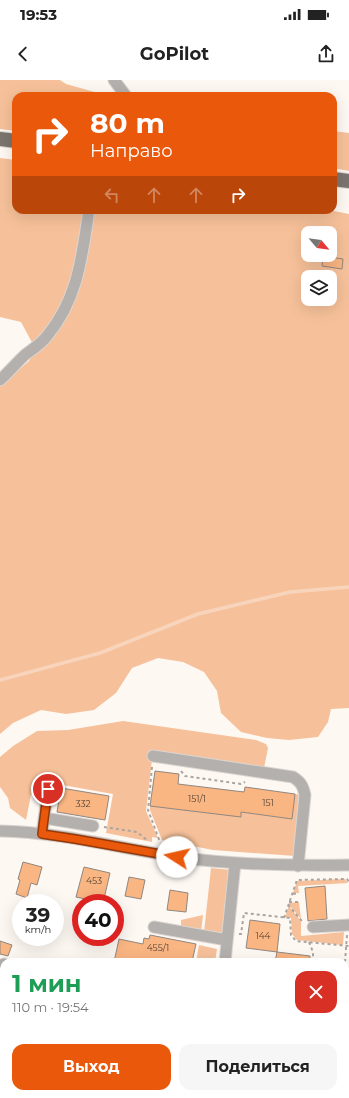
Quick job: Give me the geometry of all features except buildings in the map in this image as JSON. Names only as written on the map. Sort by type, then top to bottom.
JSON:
[{"type":"main road","points":[[0,139],[12,140]]},
{"type":"main road","points":[[337,180],[349,181]]},
{"type":"street","points":[[114,80],[123,92]]},
{"type":"street","points":[[0,380],[46,337],[60,318],[70,299],[79,273],[87,214]]},
{"type":"street","points":[[153,756],[293,777],[299,781],[305,794],[298,866]]},
{"type":"street","points":[[42,834],[48,789]]},
{"type":"street","points":[[44,818],[93,826]]},
{"type":"street","points":[[0,831],[42,834],[177,857],[235,863],[298,866],[349,865]]},
{"type":"street","points":[[225,958],[235,863]]},
{"type":"street","points":[[313,927],[349,925]]},
{"type":"street","points":[[154,927],[228,936]]},
{"type":"path","points":[[153,756],[148,810],[160,844]]},
{"type":"path","points":[[180,770],[185,776],[241,784],[246,782]]},
{"type":"path","points":[[93,826],[137,832],[151,843]]},
{"type":"path","points":[[284,918],[297,880],[346,879],[349,882]]},
{"type":"path","points":[[292,894],[299,893]]},
{"type":"path","points":[[289,904],[300,902]]},
{"type":"path","points":[[289,904],[302,921]]},
{"type":"path","points":[[228,936],[241,934],[244,913],[290,918],[291,935],[296,941],[348,946],[346,958]]},
{"type":"path","points":[[309,942],[313,952],[313,958]]},
{"type":"shaded area","points":[[0,80],[60,80],[66,84],[95,92],[12,92],[12,130],[0,129]]},
{"type":"shaded area","points":[[337,132],[349,133],[349,171],[337,169]]},
{"type":"shaded area","points":[[0,158],[12,160],[12,214],[337,214],[337,212],[349,214],[349,708],[331,709],[328,722],[318,737],[289,740],[267,738],[241,732],[221,713],[217,691],[204,672],[183,662],[158,658],[132,668],[116,693],[94,710],[66,714],[41,710],[13,723],[0,734],[0,385],[29,361],[35,348],[21,322],[0,317]]},
{"type":"shaded area","points":[[123,721],[256,740],[266,744],[268,748],[264,768],[153,751],[146,811],[158,838],[152,837],[152,842],[106,833],[113,794],[34,780],[26,820],[10,808],[8,798],[0,787],[0,757],[13,746],[37,731],[68,730]]},
{"type":"shaded area","points":[[295,794],[302,795],[295,856],[213,850],[162,840],[150,810],[150,806],[241,816],[241,812],[292,819]]},
{"type":"shaded area","points":[[211,868],[231,870],[224,934],[204,932]]},
{"type":"shaded area","points":[[345,879],[348,883],[298,886],[299,893],[293,893],[297,881]]},
{"type":"shaded area","points":[[299,902],[301,919],[289,905],[289,903]]},
{"type":"shaded area","points":[[289,906],[301,921],[301,936],[344,932],[343,945],[297,940],[292,934],[291,918],[285,917]]},
{"type":"shaded area","points":[[203,915],[201,932],[181,928],[181,920]]},
{"type":"shaded area","points":[[199,945],[217,949],[216,958],[197,958]]},
{"type":"waterway","points":[[0,680],[100,653],[198,614],[290,592],[349,587]]},
{"type":"route","points":[[48,789],[42,834],[177,857]]}]
